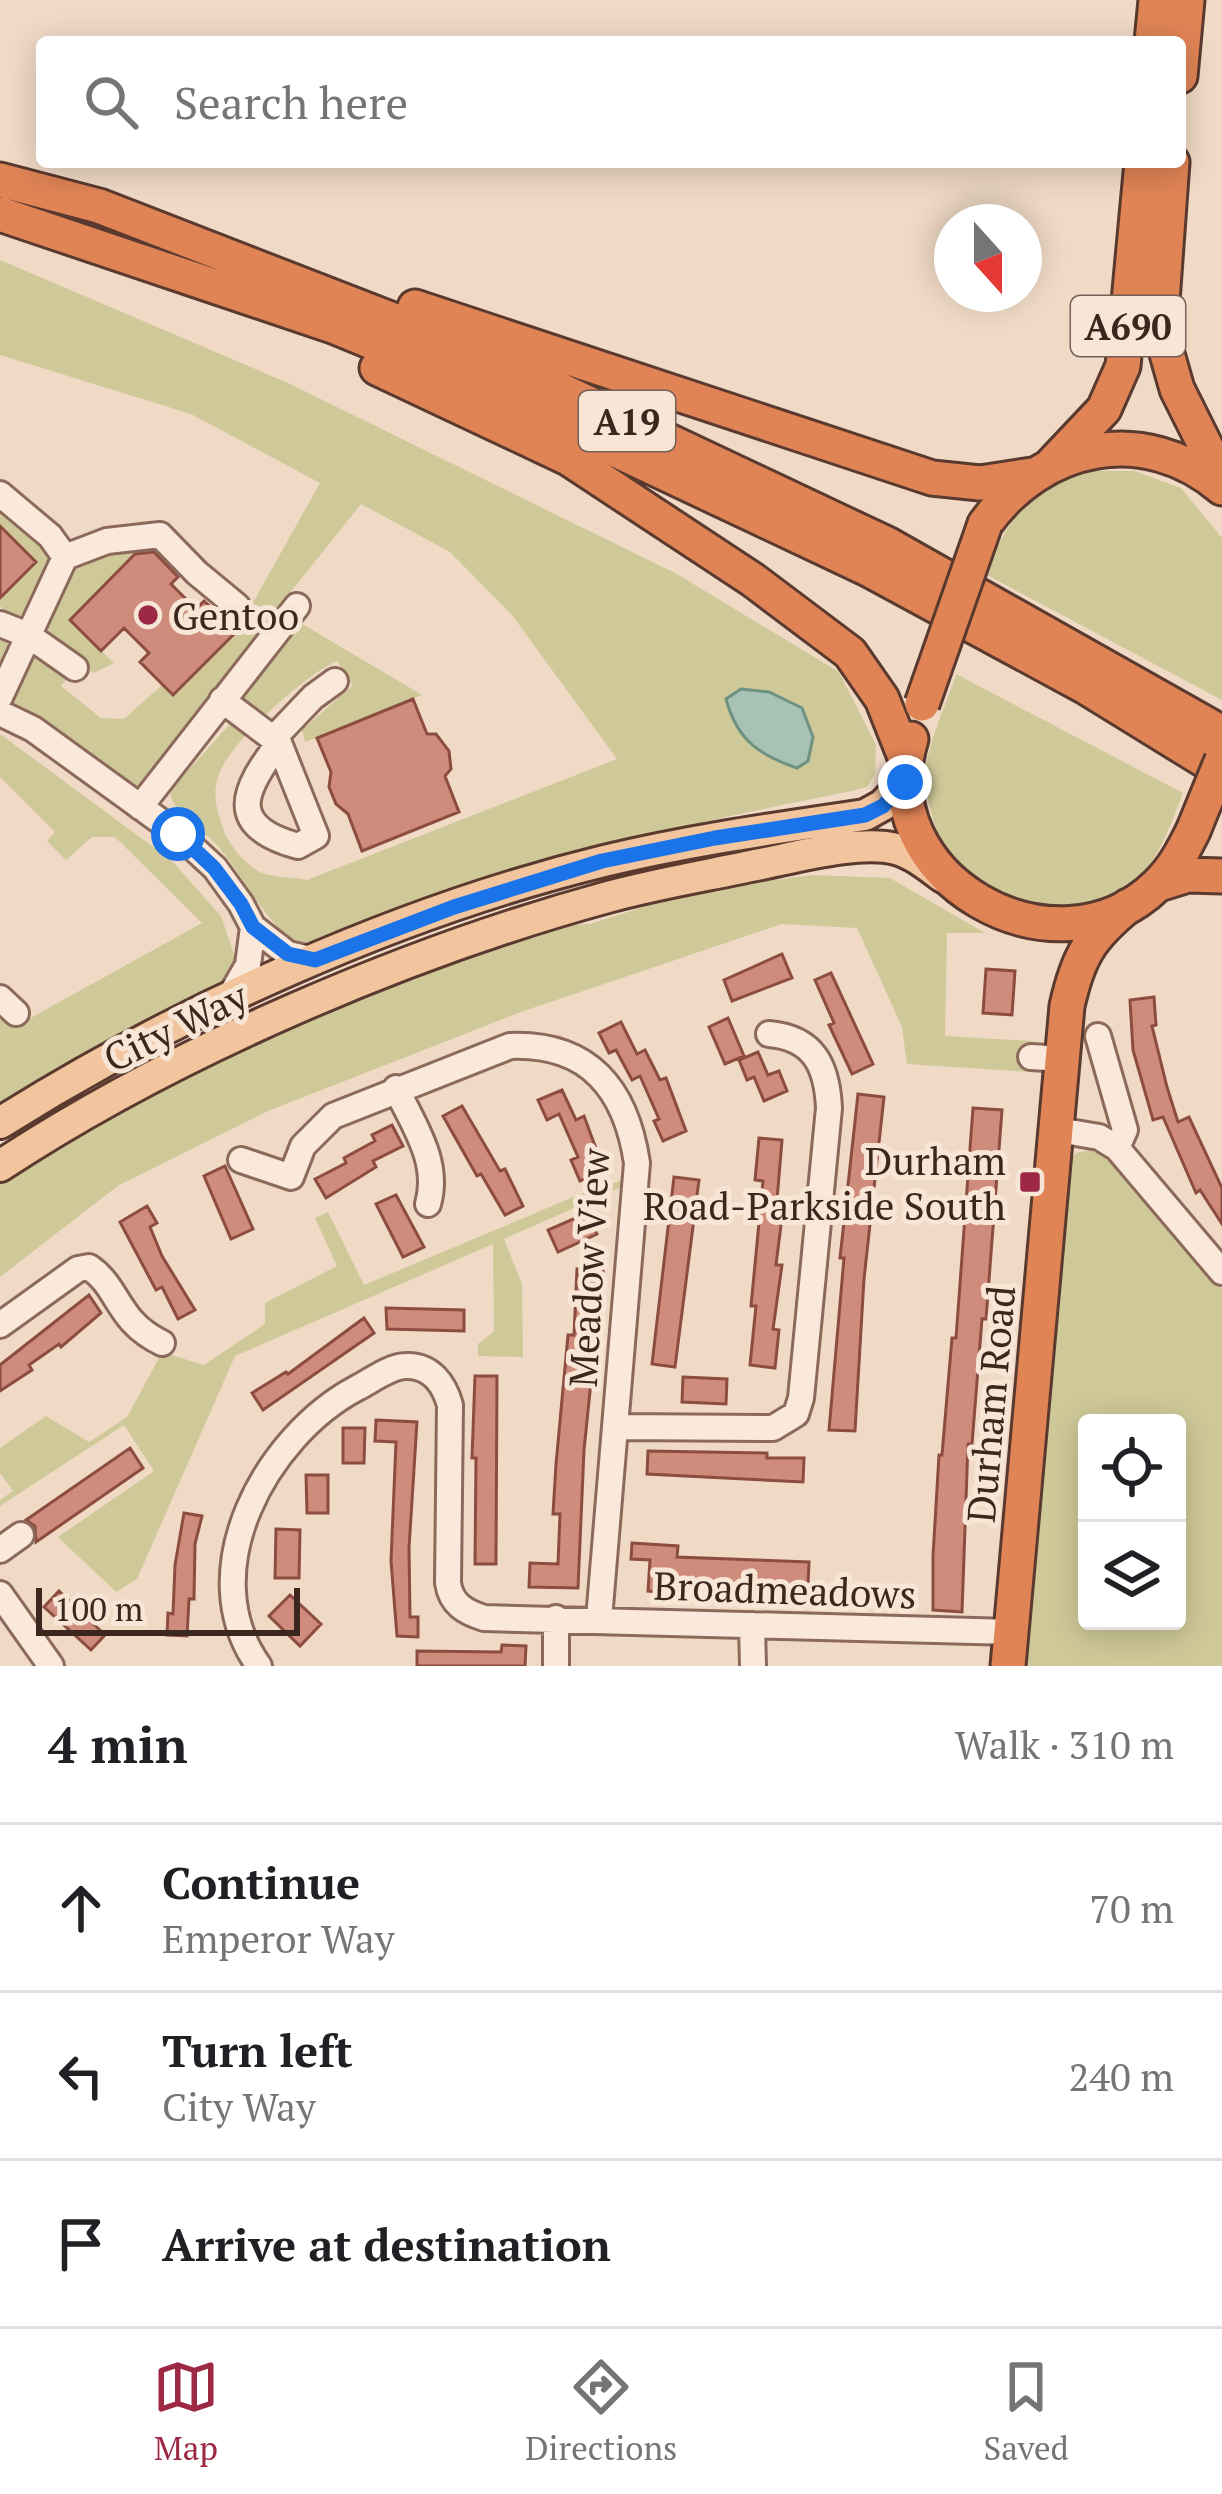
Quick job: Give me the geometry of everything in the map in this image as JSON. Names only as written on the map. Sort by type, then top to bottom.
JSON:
[{"type":"highway","points":[[1153,36],[1156,0]]},
{"type":"highway","points":[[1184,36],[1187,0]]},
{"type":"highway","name":"A690","points":[[905,769],[922,704],[985,524],[1004,497],[1042,470],[1104,409],[1123,366],[1141,168]]},
{"type":"highway","name":"A690","points":[[1172,168],[1160,328],[1177,389],[1222,483]]},
{"type":"highway","name":"A19","points":[[0,180],[99,206],[502,362],[889,544],[1222,733]]},
{"type":"highway","points":[[99,206],[932,478],[980,483],[1042,470]]},
{"type":"highway","name":"A19","points":[[0,214],[333,326],[506,398],[868,568],[1084,686],[1222,771]]},
{"type":"highway","points":[[90,242],[405,380],[568,458],[753,580],[850,653],[882,699],[905,769],[910,814],[943,877],[982,905],[1039,935],[1053,953],[1067,1006]]},
{"type":"highway","name":"A690","points":[[1042,470],[1098,450],[1146,451],[1222,483]]},
{"type":"highway","points":[[1067,1006],[1076,965],[1089,943],[1159,884],[1178,861],[1222,760]]},
{"type":"highway","points":[[1159,884],[1188,875],[1222,876]]},
{"type":"highway","points":[[1019,921],[1080,921],[1128,906]]},
{"type":"highway","name":"Durham Road","points":[[1010,1649],[1058,1130],[1047,1058],[1067,1006]]},
{"type":"main road","name":"City Way","points":[[0,1123],[229,998],[315,960],[454,907],[602,861],[865,815],[883,806],[905,769]]},
{"type":"main road","name":"City Way","points":[[0,1166],[130,1090],[247,1032],[412,963],[578,906],[664,884],[855,849],[901,851],[943,877]]},
{"type":"street","points":[[0,494],[50,536],[65,557]]},
{"type":"street","points":[[0,697],[65,557],[107,541],[160,535],[237,606]]},
{"type":"street","points":[[140,807],[297,606]]},
{"type":"street","points":[[0,624],[28,635],[75,668]]},
{"type":"street","points":[[222,700],[276,741],[313,697],[335,681]]},
{"type":"street","points":[[0,713],[33,729],[178,834],[214,868],[253,927],[288,954],[315,960]]},
{"type":"street","points":[[229,998],[248,965],[253,927]]},
{"type":"street","points":[[616,1427],[772,1428],[796,1414],[829,1108],[823,1067],[785,1028]]},
{"type":"street","points":[[1098,1036],[1126,1130],[1117,1148]]},
{"type":"street","name":"Meadow View","points":[[241,1160],[291,1177],[302,1146],[333,1116],[509,1046],[539,1045],[596,1071],[614,1090],[633,1136],[637,1163],[598,1619]]},
{"type":"street","points":[[397,1088],[430,1159],[433,1184],[428,1204]]},
{"type":"street","points":[[1058,1130],[1099,1137],[1117,1148],[1221,1270]]},
{"type":"street","points":[[0,1325],[78,1270],[89,1268],[128,1320],[162,1343]]},
{"type":"street","name":"Broadmeadows","points":[[259,1666],[232,1605],[234,1548],[246,1515],[266,1479],[320,1410],[405,1366],[429,1370],[450,1405],[449,1592],[467,1613],[484,1618],[752,1625],[1010,1649]]},
{"type":"street","points":[[0,1594],[51,1666]]},
{"type":"street","points":[[556,1618],[556,1666]]},
{"type":"street","points":[[752,1625],[753,1666]]},
{"type":"shaded area","points":[[0,260],[288,383],[677,574],[839,672],[876,745],[875,774],[867,787],[590,850],[488,880],[345,933],[299,941],[276,925],[221,850],[181,814],[170,793],[239,714],[224,701],[140,807],[0,713],[0,633],[14,622],[0,606],[0,597],[36,562],[0,526],[0,504],[56,554],[148,541],[70,620],[114,663],[94,673],[79,663],[61,686],[101,718],[124,719],[163,684],[174,694],[237,631],[320,483],[191,414],[0,355]],"holes":[[[361,504],[450,552],[512,615],[617,759],[307,880],[265,874],[249,865],[229,842],[215,798],[224,763],[251,729],[288,695],[337,661],[353,685],[302,730],[305,742],[422,695],[277,609]],[[740,689],[769,692],[802,708],[813,737],[808,761],[726,699]]]},
{"type":"shaded area","points":[[1091,471],[1135,471],[1181,488],[1222,538],[1222,700],[985,574],[1023,507],[1051,487]]},
{"type":"shaded area","points":[[956,674],[1183,793],[1155,857],[1138,879],[1093,902],[1060,909],[1029,907],[1001,898],[955,861],[929,805],[926,772]]},
{"type":"shaded area","points":[[741,689],[769,692],[802,708],[813,737],[808,761],[797,768],[751,744],[736,725],[726,699]]},
{"type":"shaded area","points":[[0,734],[171,860],[221,916],[237,963],[224,986],[0,1110],[0,1013],[8,1022],[27,1020],[202,923],[115,837],[92,837],[66,860],[47,841],[55,832],[0,777]]},
{"type":"shaded area","points":[[813,875],[890,878],[985,933],[947,933],[945,1036],[1032,1041],[1030,1072],[907,1064],[902,1027],[857,928],[782,924],[518,1013],[268,1111],[119,1185],[0,1277],[0,1166],[130,1091],[515,927],[590,924],[696,890]]},
{"type":"shaded area","points":[[1089,1150],[1112,1159],[1222,1289],[1222,1666],[1022,1666],[1067,1162]]},
{"type":"shaded area","points":[[624,1180],[626,1185],[504,1239],[522,1284],[523,1357],[478,1356],[478,1344],[494,1331],[493,1244],[235,1356],[137,1579],[116,1592],[58,1537],[154,1471],[124,1425],[0,1506],[0,1500],[13,1491],[0,1473],[0,1448],[46,1416],[89,1442],[127,1417],[160,1356],[204,1365],[265,1324],[265,1303],[337,1266],[315,1218],[328,1212],[364,1285]]},
{"type":"building","points":[[0,526],[36,562],[0,598]]},
{"type":"building","name":"Gentoo","points":[[154,552],[178,577],[171,584],[196,609],[204,601],[237,631],[173,695],[140,662],[149,653],[124,628],[101,651],[70,620],[135,554]]},
{"type":"building","points":[[413,699],[427,734],[436,734],[449,751],[451,769],[445,776],[459,812],[362,851],[348,814],[336,804],[329,787],[331,772],[317,738]]},
{"type":"building","points":[[782,954],[792,978],[732,1001],[724,980]]},
{"type":"building","points":[[986,969],[1015,971],[1012,1015],[983,1013]]},
{"type":"building","points":[[831,973],[873,1064],[852,1074],[815,980]]},
{"type":"building","points":[[1154,997],[1156,1025],[1152,1026],[1167,1087],[1178,1122],[1189,1117],[1222,1188],[1222,1224],[1200,1190],[1196,1193],[1163,1117],[1153,1120],[1133,1050],[1130,1000]]},
{"type":"building","points":[[728,1018],[744,1056],[725,1064],[709,1027]]},
{"type":"building","points":[[621,1022],[637,1054],[645,1050],[660,1080],[666,1078],[686,1131],[663,1141],[640,1076],[632,1080],[616,1050],[609,1053],[599,1033]]},
{"type":"building","points":[[758,1052],[768,1075],[779,1071],[787,1091],[764,1101],[754,1077],[747,1080],[739,1060]]},
{"type":"building","points":[[562,1090],[576,1120],[584,1116],[604,1170],[580,1181],[571,1160],[578,1157],[559,1114],[547,1120],[538,1100]]},
{"type":"building","points":[[858,1094],[884,1097],[864,1279],[855,1431],[829,1430],[844,1258],[840,1258]]},
{"type":"building","points":[[462,1106],[500,1171],[505,1169],[523,1206],[505,1215],[443,1116]]},
{"type":"building","points":[[973,1108],[1002,1110],[986,1319],[982,1319],[972,1444],[968,1444],[962,1612],[933,1610],[933,1556]]},
{"type":"building","points":[[392,1125],[403,1146],[373,1161],[376,1167],[326,1198],[315,1179],[346,1163],[344,1158]]},
{"type":"building","points":[[759,1138],[782,1140],[777,1200],[784,1201],[776,1265],[782,1265],[773,1329],[779,1330],[775,1368],[750,1365],[763,1181],[755,1180]]},
{"type":"building","points":[[225,1166],[253,1229],[231,1239],[204,1176]]},
{"type":"building","points":[[674,1177],[699,1180],[675,1367],[652,1364]]},
{"type":"building","points":[[396,1195],[424,1247],[403,1257],[376,1204]]},
{"type":"building","points":[[147,1206],[157,1223],[150,1227],[162,1256],[195,1310],[178,1319],[162,1287],[156,1290],[120,1222]]},
{"type":"building","points":[[587,1213],[597,1234],[558,1252],[548,1230]]},
{"type":"building","points":[[577,1269],[603,1270],[601,1324],[597,1323],[584,1450],[578,1588],[529,1587],[530,1563],[558,1564],[560,1514],[553,1514],[556,1464],[568,1335],[574,1335]]},
{"type":"building","points":[[89,1295],[101,1313],[0,1391],[0,1365]]},
{"type":"building","points":[[386,1308],[464,1310],[464,1331],[387,1329]]},
{"type":"building","points":[[364,1318],[374,1333],[263,1410],[252,1393],[288,1374]]},
{"type":"building","points":[[475,1376],[497,1376],[496,1564],[475,1564]]},
{"type":"building","points":[[683,1377],[727,1379],[726,1404],[682,1402]]},
{"type":"building","points":[[376,1420],[417,1422],[409,1548],[410,1617],[418,1617],[418,1637],[397,1636],[391,1561],[396,1442],[375,1441]]},
{"type":"building","points":[[343,1428],[365,1428],[364,1463],[343,1463]]},
{"type":"building","points":[[130,1448],[143,1468],[36,1542],[35,1526],[26,1520]]},
{"type":"building","points":[[648,1451],[804,1458],[803,1482],[647,1474]]},
{"type":"building","points":[[306,1475],[328,1475],[328,1513],[307,1513]]},
{"type":"building","points":[[184,1513],[202,1516],[195,1544],[194,1599],[189,1599],[187,1636],[167,1635],[168,1613],[173,1614]]},
{"type":"building","points":[[276,1529],[300,1530],[299,1578],[275,1578]]},
{"type":"building","points":[[632,1543],[678,1546],[677,1557],[809,1562],[808,1586],[676,1580],[675,1593],[648,1591],[650,1560],[631,1559]]},
{"type":"building","points":[[59,1591],[105,1635],[91,1650],[44,1607]]},
{"type":"building","points":[[290,1595],[321,1624],[300,1646],[269,1616]]},
{"type":"building","points":[[502,1645],[526,1646],[525,1666],[417,1666],[417,1651],[501,1652]]},
{"type":"place","name":"Gentoo","points":[[148,615]]},
{"type":"place","name":"Durham Road-Parkside South","points":[[1030,1182]]},
{"type":"route","points":[[178,834],[214,868],[253,927],[288,954],[315,960],[454,907],[602,861],[865,815],[883,806],[905,782]]}]
